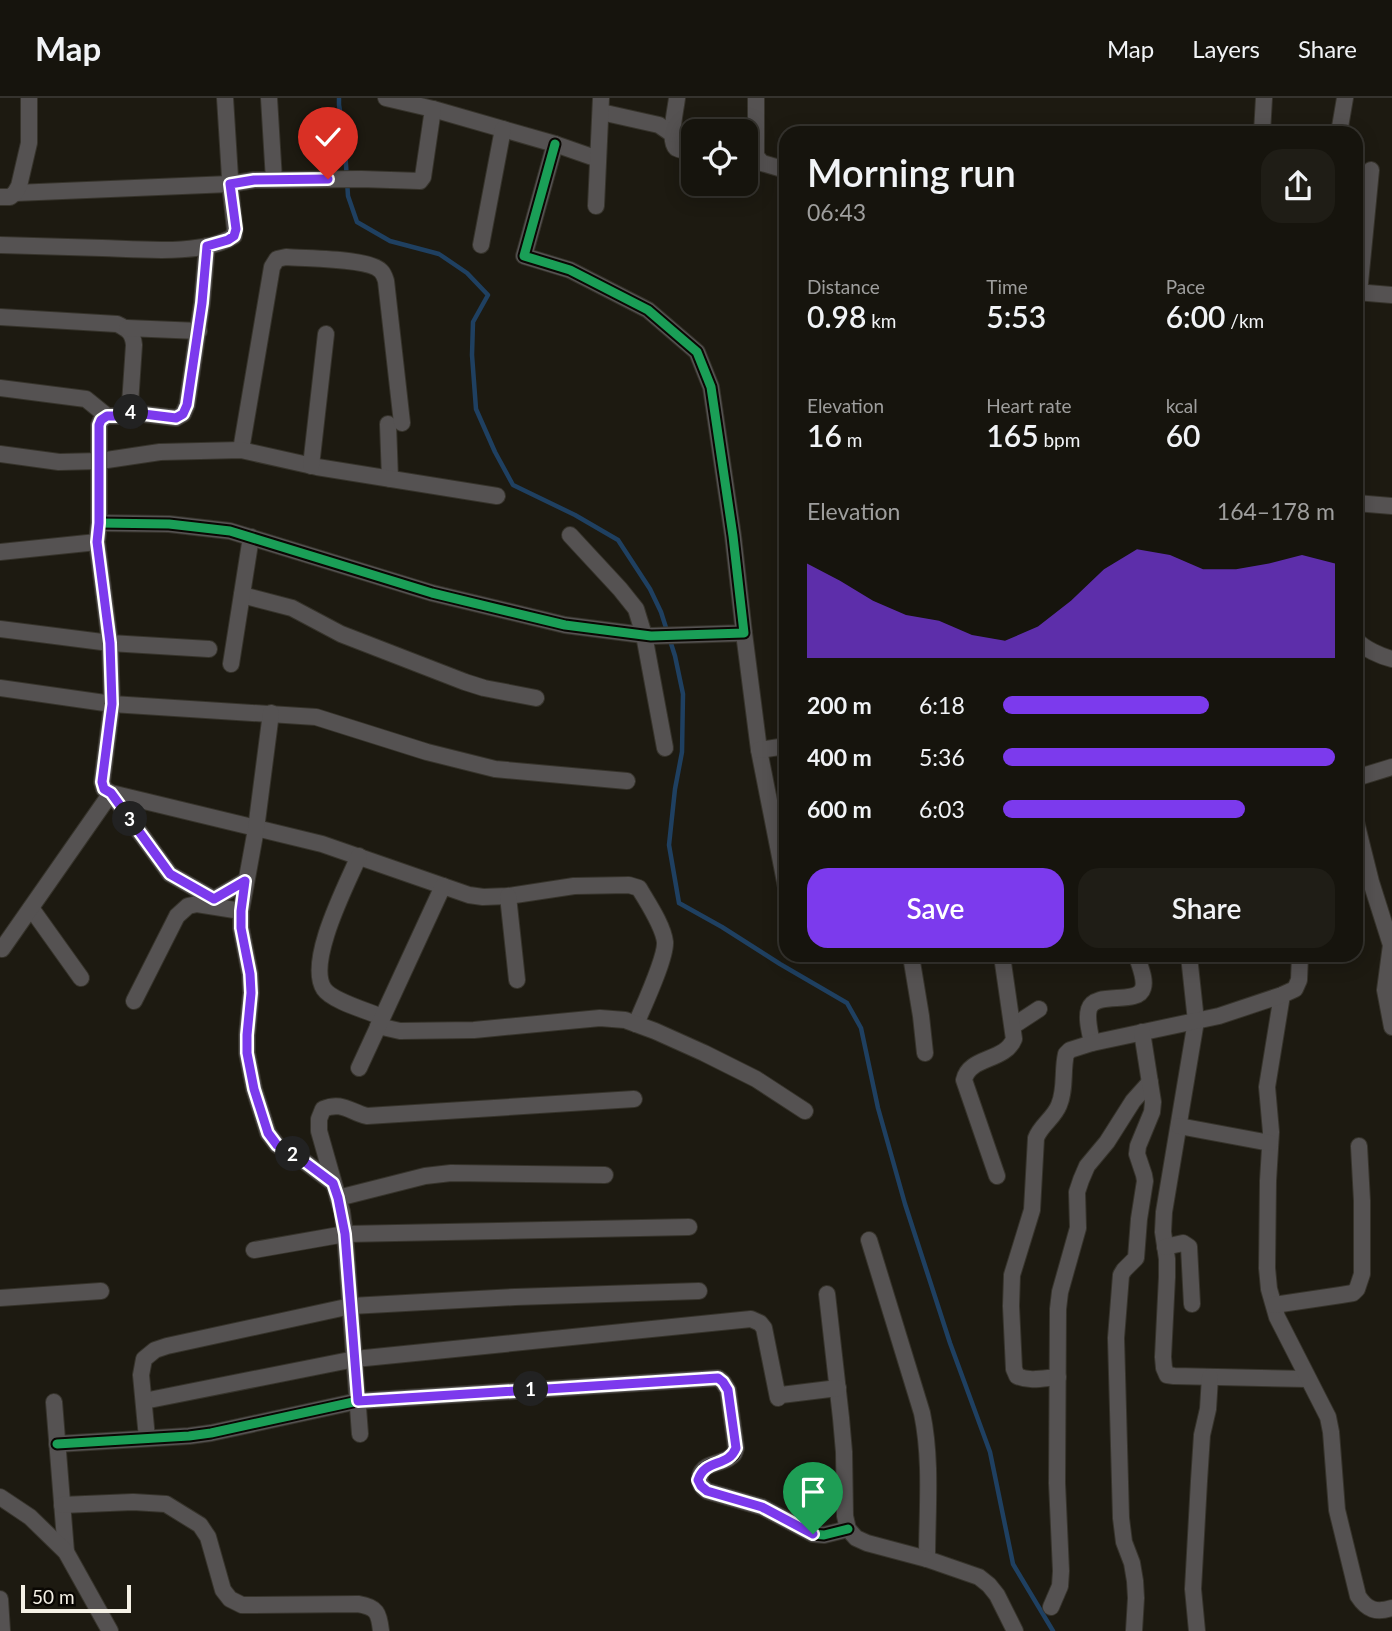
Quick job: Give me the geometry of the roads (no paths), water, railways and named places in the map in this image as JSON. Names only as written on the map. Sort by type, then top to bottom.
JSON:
[{"type":"street","points":[[7,195],[19,186],[29,143],[29,98]]},
{"type":"street","points":[[0,245],[169,250],[207,246],[228,240],[234,236],[236,229],[230,184],[225,98]]},
{"type":"street","points":[[269,98],[274,180]]},
{"type":"street","points":[[386,98],[503,129],[598,159]]},
{"type":"street","points":[[677,98],[672,134],[673,144],[681,149]]},
{"type":"street","points":[[756,98],[756,119]]},
{"type":"street","points":[[1262,126],[1264,98]]},
{"type":"street","points":[[1340,126],[1345,98]]},
{"type":"street","points":[[596,206],[601,105],[659,125],[672,134]]},
{"type":"street","points":[[7,195],[230,184],[254,180],[420,181],[423,177],[433,110]]},
{"type":"street","points":[[481,245],[503,129]]},
{"type":"street","points":[[555,144],[524,256],[570,270],[648,310],[697,352],[711,387],[733,536],[759,750],[779,851]]},
{"type":"street","points":[[758,163],[779,168]]},
{"type":"street","points":[[1363,246],[1371,170]]},
{"type":"street","points":[[127,412],[176,418],[183,414],[187,405],[199,331],[207,246]]},
{"type":"street","points":[[241,450],[272,267],[277,259],[286,257],[351,261],[374,266],[383,272],[386,281],[395,424],[390,479]]},
{"type":"street","points":[[1363,293],[1392,295]]},
{"type":"street","points":[[0,317],[199,331]]},
{"type":"street","points":[[127,328],[133,335],[134,345],[130,404],[122,416],[107,416],[99,425],[97,542],[110,643],[112,704],[102,782],[104,789],[111,793],[322,844],[469,895],[508,896],[574,886],[629,885],[639,888],[663,932],[665,944],[662,959],[636,1024]]},
{"type":"street","points":[[311,466],[326,334]]},
{"type":"street","points":[[0,388],[86,399],[107,416]]},
{"type":"street","points":[[0,454],[59,462],[100,461],[160,452],[241,450],[311,466],[497,496]]},
{"type":"street","points":[[1363,504],[1392,506]]},
{"type":"street","points":[[99,523],[169,524],[230,531],[432,593],[565,625],[648,635],[744,633]]},
{"type":"street","points":[[570,536],[636,609],[648,635],[665,748]]},
{"type":"street","points":[[231,664],[251,537]]},
{"type":"street","points":[[0,552],[97,542]]},
{"type":"street","points":[[242,595],[292,608],[341,634],[465,682],[536,698]]},
{"type":"street","points":[[0,629],[110,643],[209,649]]},
{"type":"street","points":[[1363,646],[1392,659]]},
{"type":"street","points":[[0,688],[112,704],[316,717],[427,752],[495,769],[627,781]]},
{"type":"street","points":[[271,713],[256,829],[241,911],[251,993],[247,1053],[254,1089],[268,1133],[277,1145],[305,1162],[336,1190]]},
{"type":"street","points":[[759,750],[779,747]]},
{"type":"street","points":[[1363,776],[1392,767]]},
{"type":"street","points":[[111,793],[170,874],[214,899],[245,881]]},
{"type":"street","points":[[2,949],[111,793]]},
{"type":"street","points":[[1363,850],[1391,945],[1385,990],[1392,1027]]},
{"type":"street","points":[[359,856],[324,941],[320,960],[320,978],[324,990],[332,996],[400,1031],[474,1030],[600,1018],[625,1020],[704,1053],[756,1079],[805,1111]]},
{"type":"street","points":[[359,1068],[443,886]]},
{"type":"street","points":[[508,896],[517,980]]},
{"type":"street","points":[[134,1000],[177,916],[188,906],[197,904],[241,911]]},
{"type":"street","points":[[31,908],[81,978]]},
{"type":"street","points":[[912,962],[925,1053]]},
{"type":"street","points":[[997,1175],[964,1080],[971,1067],[1011,1047],[1014,1039],[1003,962]]},
{"type":"street","points":[[1092,1043],[1088,1010],[1098,1000],[1136,996],[1142,992],[1143,977],[1139,962]]},
{"type":"street","points":[[1190,962],[1196,1021],[1164,1212],[1167,1277],[1164,1368],[1167,1375],[1308,1379]]},
{"type":"street","points":[[1058,1377],[1032,1380],[1017,1376],[1014,1368],[1011,1306],[1012,1275],[1032,1210],[1036,1138],[1039,1130],[1054,1115],[1063,1095],[1066,1054],[1070,1050],[1092,1043],[1219,1016],[1282,995],[1295,989],[1299,980],[1300,962]]},
{"type":"street","points":[[1282,995],[1267,1087],[1271,1132],[1267,1268],[1269,1289],[1277,1317],[1328,1417],[1337,1510],[1358,1596],[1371,1610],[1383,1611],[1392,1608]]},
{"type":"street","points":[[1013,1026],[1039,1009]]},
{"type":"street","points":[[1134,1631],[1135,1581],[1124,1542],[1121,1518],[1116,1338],[1121,1275],[1134,1261],[1137,1253],[1145,1181],[1137,1154],[1138,1146],[1152,1112],[1153,1102],[1142,1032]]},
{"type":"street","points":[[1051,1607],[1060,1586],[1061,1571],[1057,1483],[1058,1309],[1060,1292],[1078,1228],[1077,1192],[1087,1166],[1107,1142],[1133,1101],[1150,1082]]},
{"type":"street","points":[[360,1434],[345,1234],[336,1190],[318,1131],[323,1109],[332,1105],[345,1107],[367,1116],[634,1099]]},
{"type":"street","points":[[1179,1126],[1270,1143]]},
{"type":"street","points":[[1273,1305],[1353,1293],[1357,1289],[1362,1275],[1359,1146]]},
{"type":"street","points":[[336,1190],[451,1173],[606,1175]]},
{"type":"street","points":[[254,1250],[345,1234],[690,1227]]},
{"type":"street","points":[[869,1240],[926,1432],[927,1559]]},
{"type":"street","points":[[1165,1247],[1184,1243],[1189,1247],[1192,1304]]},
{"type":"street","points":[[0,1298],[101,1291]]},
{"type":"street","points":[[147,1438],[141,1375],[144,1359],[155,1350],[167,1346],[351,1306],[699,1291]]},
{"type":"street","points":[[827,1294],[844,1452],[845,1516],[848,1529],[856,1538],[867,1543],[927,1559],[979,1577],[997,1595],[1015,1631]]},
{"type":"street","points":[[144,1401],[355,1359],[751,1319],[764,1328],[778,1398],[781,1395],[838,1388]]},
{"type":"street","points":[[1197,1631],[1193,1589],[1196,1521],[1202,1435],[1208,1409],[1210,1377]]},
{"type":"street","points":[[57,1444],[211,1433],[358,1401],[718,1378],[728,1390],[736,1448],[733,1455],[726,1460],[706,1467],[701,1472],[698,1480],[701,1486],[707,1491],[762,1507],[813,1534],[824,1535],[848,1529]]},
{"type":"street","points":[[54,1402],[65,1552]]},
{"type":"street","points":[[0,1497],[30,1517],[65,1552],[110,1631]]},
{"type":"street","points":[[62,1505],[134,1502],[166,1504],[200,1525],[208,1537],[223,1590],[230,1599],[242,1605],[370,1605],[380,1619],[381,1631]]},
{"type":"street","points":[[0,1599],[2,1631]]},
{"type":"waterway","points":[[339,98],[348,196],[357,222],[390,241],[439,254],[467,273],[488,295],[473,322],[472,355],[476,409],[513,485],[575,515],[618,540],[650,589],[661,612],[675,656],[683,694],[682,752],[669,845],[679,903],[847,1003],[861,1028],[878,1108],[905,1204],[950,1343],[990,1452],[1013,1564],[1053,1631]]}]
